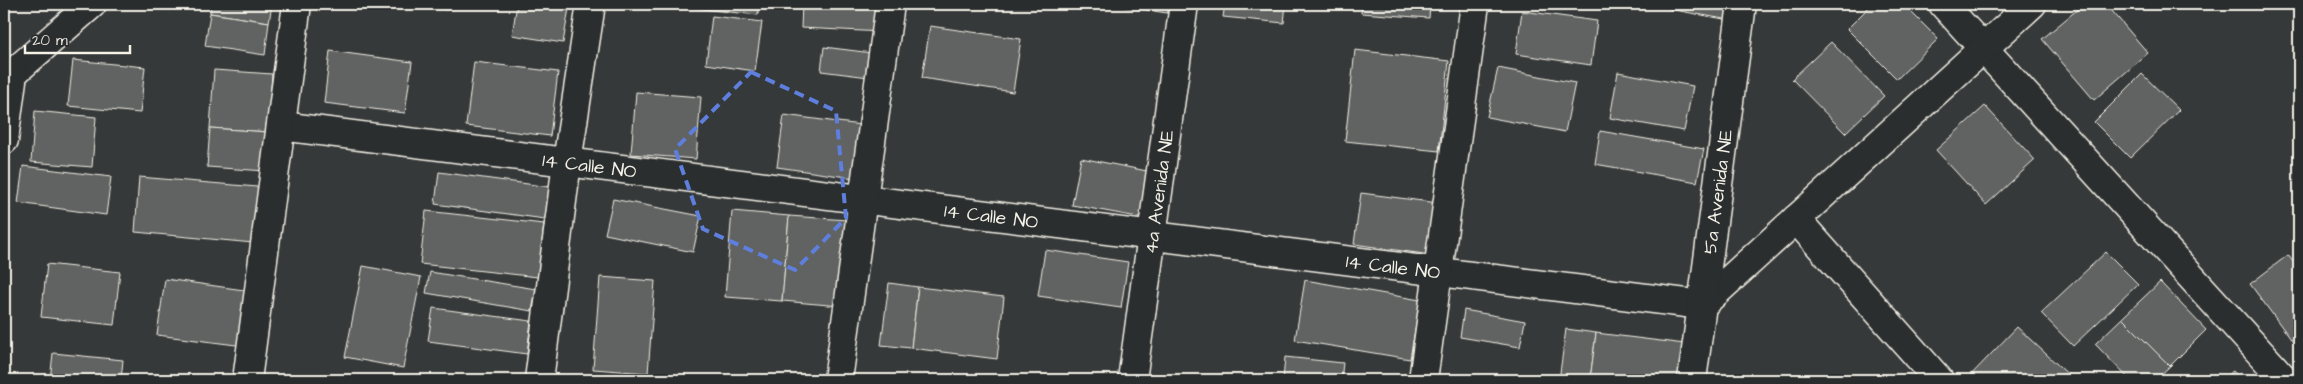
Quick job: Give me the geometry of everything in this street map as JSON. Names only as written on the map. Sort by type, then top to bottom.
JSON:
[{"type":"street","points":[[4,140],[8,77],[92,4]]},
{"type":"street","points":[[247,380],[297,4]]},
{"type":"street","points":[[539,380],[567,162],[591,4]]},
{"type":"street","points":[[838,380],[890,4]]},
{"type":"street","name":"4a Avenida NE","points":[[1132,380],[1184,4]]},
{"type":"street","points":[[1423,380],[1475,4]]},
{"type":"street","name":"5a Avenida NE","points":[[1692,380],[1742,4]]},
{"type":"street","points":[[1942,4],[2285,380]]},
{"type":"street","points":[[1702,305],[2032,4]]},
{"type":"street","name":"14 Calle NO","points":[[281,126],[1702,305]]},
{"type":"street","points":[[1796,219],[1939,380]]},
{"type":"highlighted area","points":[[751,72],[836,111],[846,218],[795,270],[703,229],[675,149]]},
{"type":"building","points":[[211,4],[272,4],[269,22],[210,13]]},
{"type":"building","points":[[401,4],[448,4],[447,10]]},
{"type":"building","points":[[517,4],[546,4],[569,8],[563,43],[512,35]]},
{"type":"building","points":[[655,4],[760,4],[758,15]]},
{"type":"building","points":[[802,4],[885,4],[883,32],[801,28]]},
{"type":"building","points":[[1106,4],[1175,4],[1174,14]]},
{"type":"building","points":[[1225,4],[1286,4],[1284,23],[1223,17]]},
{"type":"building","points":[[1362,4],[1430,4],[1429,18],[1361,13]]},
{"type":"building","points":[[1670,4],[1739,4],[1735,21],[1669,9]]},
{"type":"building","points":[[1872,4],[1903,4],[1938,39],[1897,79],[1847,29]]},
{"type":"building","points":[[2084,4],[2106,4],[2148,53],[2094,100],[2042,39]]},
{"type":"building","points":[[2142,4],[2153,4],[2146,9]]},
{"type":"building","points":[[1522,11],[1597,21],[1591,65],[1516,54]]},
{"type":"building","points":[[210,13],[269,22],[265,55],[205,46]]},
{"type":"building","points":[[712,16],[762,22],[755,71],[706,64]]},
{"type":"building","points":[[930,26],[1021,39],[1013,92],[922,78]]},
{"type":"building","points":[[1831,42],[1884,96],[1845,133],[1792,79]]},
{"type":"building","points":[[824,47],[880,54],[877,78],[821,71]]},
{"type":"building","points":[[1355,50],[1449,61],[1439,151],[1345,141]]},
{"type":"building","points":[[330,51],[412,62],[405,113],[324,103]]},
{"type":"building","points":[[73,60],[145,67],[140,113],[68,106]]},
{"type":"building","points":[[474,62],[558,72],[550,136],[466,126]]},
{"type":"building","points":[[1498,68],[1575,83],[1565,132],[1487,117]]},
{"type":"building","points":[[214,70],[272,74],[268,132],[210,128]]},
{"type":"building","points":[[1618,72],[1693,86],[1684,131],[1610,118]]},
{"type":"building","points":[[2142,74],[2179,110],[2130,158],[2094,122]]},
{"type":"building","points":[[636,92],[701,97],[696,159],[631,154]]},
{"type":"building","points":[[1985,106],[2035,160],[1986,205],[1936,150]]},
{"type":"building","points":[[35,111],[96,117],[92,167],[31,162]]},
{"type":"building","points":[[784,115],[861,125],[854,178],[777,167]]},
{"type":"building","points":[[210,128],[268,132],[266,171],[207,167]]},
{"type":"building","points":[[1600,131],[1704,149],[1697,182],[1595,164]]},
{"type":"building","points":[[1081,158],[1152,172],[1143,218],[1072,205]]},
{"type":"building","points":[[23,166],[111,177],[106,215],[18,203]]},
{"type":"building","points":[[439,172],[550,187],[545,219],[435,204]]},
{"type":"building","points":[[139,177],[269,188],[264,244],[135,232]]},
{"type":"building","points":[[1361,193],[1438,203],[1431,255],[1354,244]]},
{"type":"building","points":[[613,199],[701,216],[693,252],[605,234]]},
{"type":"building","points":[[426,211],[544,224],[538,277],[420,264]]},
{"type":"building","points":[[732,211],[789,216],[782,301],[725,297]]},
{"type":"building","points":[[789,216],[847,220],[841,306],[782,301]]},
{"type":"building","points":[[1045,250],[1128,262],[1121,308],[1038,296]]},
{"type":"building","points":[[2106,252],[2138,284],[2073,346],[2041,313]]},
{"type":"building","points":[[2288,255],[2299,270],[2299,350],[2250,284]]},
{"type":"building","points":[[47,264],[120,272],[114,325],[41,317]]},
{"type":"building","points":[[363,266],[421,277],[403,368],[345,357]]},
{"type":"building","points":[[430,272],[536,289],[532,311],[426,293]]},
{"type":"building","points":[[600,277],[655,281],[648,373],[593,369]]},
{"type":"building","points":[[165,279],[251,291],[244,346],[157,335]]},
{"type":"building","points":[[1305,280],[1420,300],[1410,359],[1295,340]]},
{"type":"building","points":[[2160,282],[2206,330],[2170,366],[2122,318]]},
{"type":"building","points":[[889,283],[918,287],[911,348],[881,345]]},
{"type":"building","points":[[918,287],[1004,297],[997,359],[911,348]]},
{"type":"building","points":[[433,308],[531,321],[527,354],[428,341]]},
{"type":"building","points":[[1464,310],[1525,321],[1520,347],[1460,337]]},
{"type":"building","points":[[2122,318],[2170,366],[2155,380],[2130,380],[2095,344]]},
{"type":"building","points":[[2017,327],[2074,380],[1967,379]]},
{"type":"building","points":[[1566,329],[1596,333],[1590,380],[1559,380]]},
{"type":"building","points":[[1596,333],[1693,345],[1688,380],[1590,380]]},
{"type":"building","points":[[53,353],[123,360],[121,380],[50,380]]},
{"type":"building","points":[[1285,357],[1343,363],[1341,380],[1283,380]]},
{"type":"building","points":[[2233,371],[2241,380],[2220,380]]},
{"type":"building","points":[[1175,378],[1197,380],[1174,380]]}]
